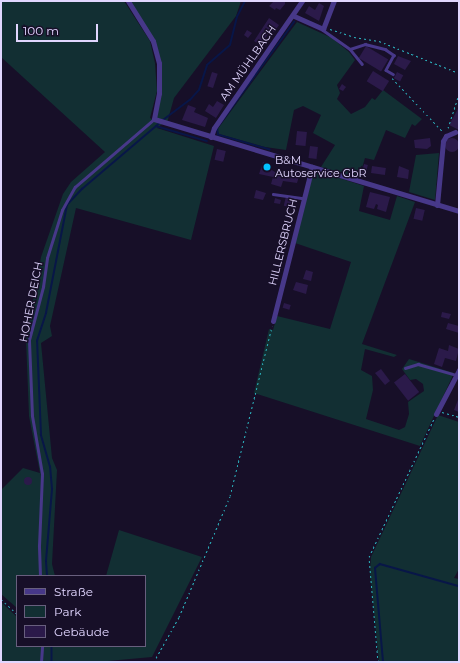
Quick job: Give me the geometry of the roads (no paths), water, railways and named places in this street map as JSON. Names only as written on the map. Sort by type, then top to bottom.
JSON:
[{"type":"street","points":[[128,1],[153,41],[159,63],[159,121],[459,212]]},
{"type":"street","name":"AM MÜHLBACH","points":[[211,137],[214,128],[294,16],[302,1]]},
{"type":"street","points":[[294,16],[323,29],[334,1]]},
{"type":"street","points":[[438,205],[447,135],[455,132]]},
{"type":"street","name":"HILLERSBRUCH","points":[[273,321],[312,167]]},
{"type":"street","points":[[437,412],[458,373]]},
{"type":"lane","points":[[323,29],[350,49],[362,64]]},
{"type":"lane","points":[[350,49],[365,44],[385,49],[394,55],[386,70],[393,74]]},
{"type":"lane","name":"HOHER DEICH","points":[[40,575],[39,546],[42,474],[32,416],[29,340],[43,287],[47,258],[62,210],[75,187],[159,121]]},
{"type":"lane","points":[[273,194],[304,198]]},
{"type":"lane","points":[[405,368],[418,364],[458,373]]},
{"type":"lane","points":[[41,662],[42,647]]},
{"type":"waterway","points":[[163,120],[190,100],[199,90],[207,65],[230,45],[237,17],[245,1]]},
{"type":"waterway","points":[[270,150],[218,135],[217,128],[294,22]]},
{"type":"waterway","points":[[47,575],[46,561],[52,489],[50,467],[41,435],[37,341],[46,313],[67,205],[82,189],[161,122]]},
{"type":"waterway","points":[[156,126],[207,141]]},
{"type":"waterway","points":[[383,662],[375,568],[380,564],[459,586]]},
{"type":"waterway","points":[[52,647],[52,662]]},
{"type":"place","name":"B&M Autoservice GbR","points":[[267,167]]}]
